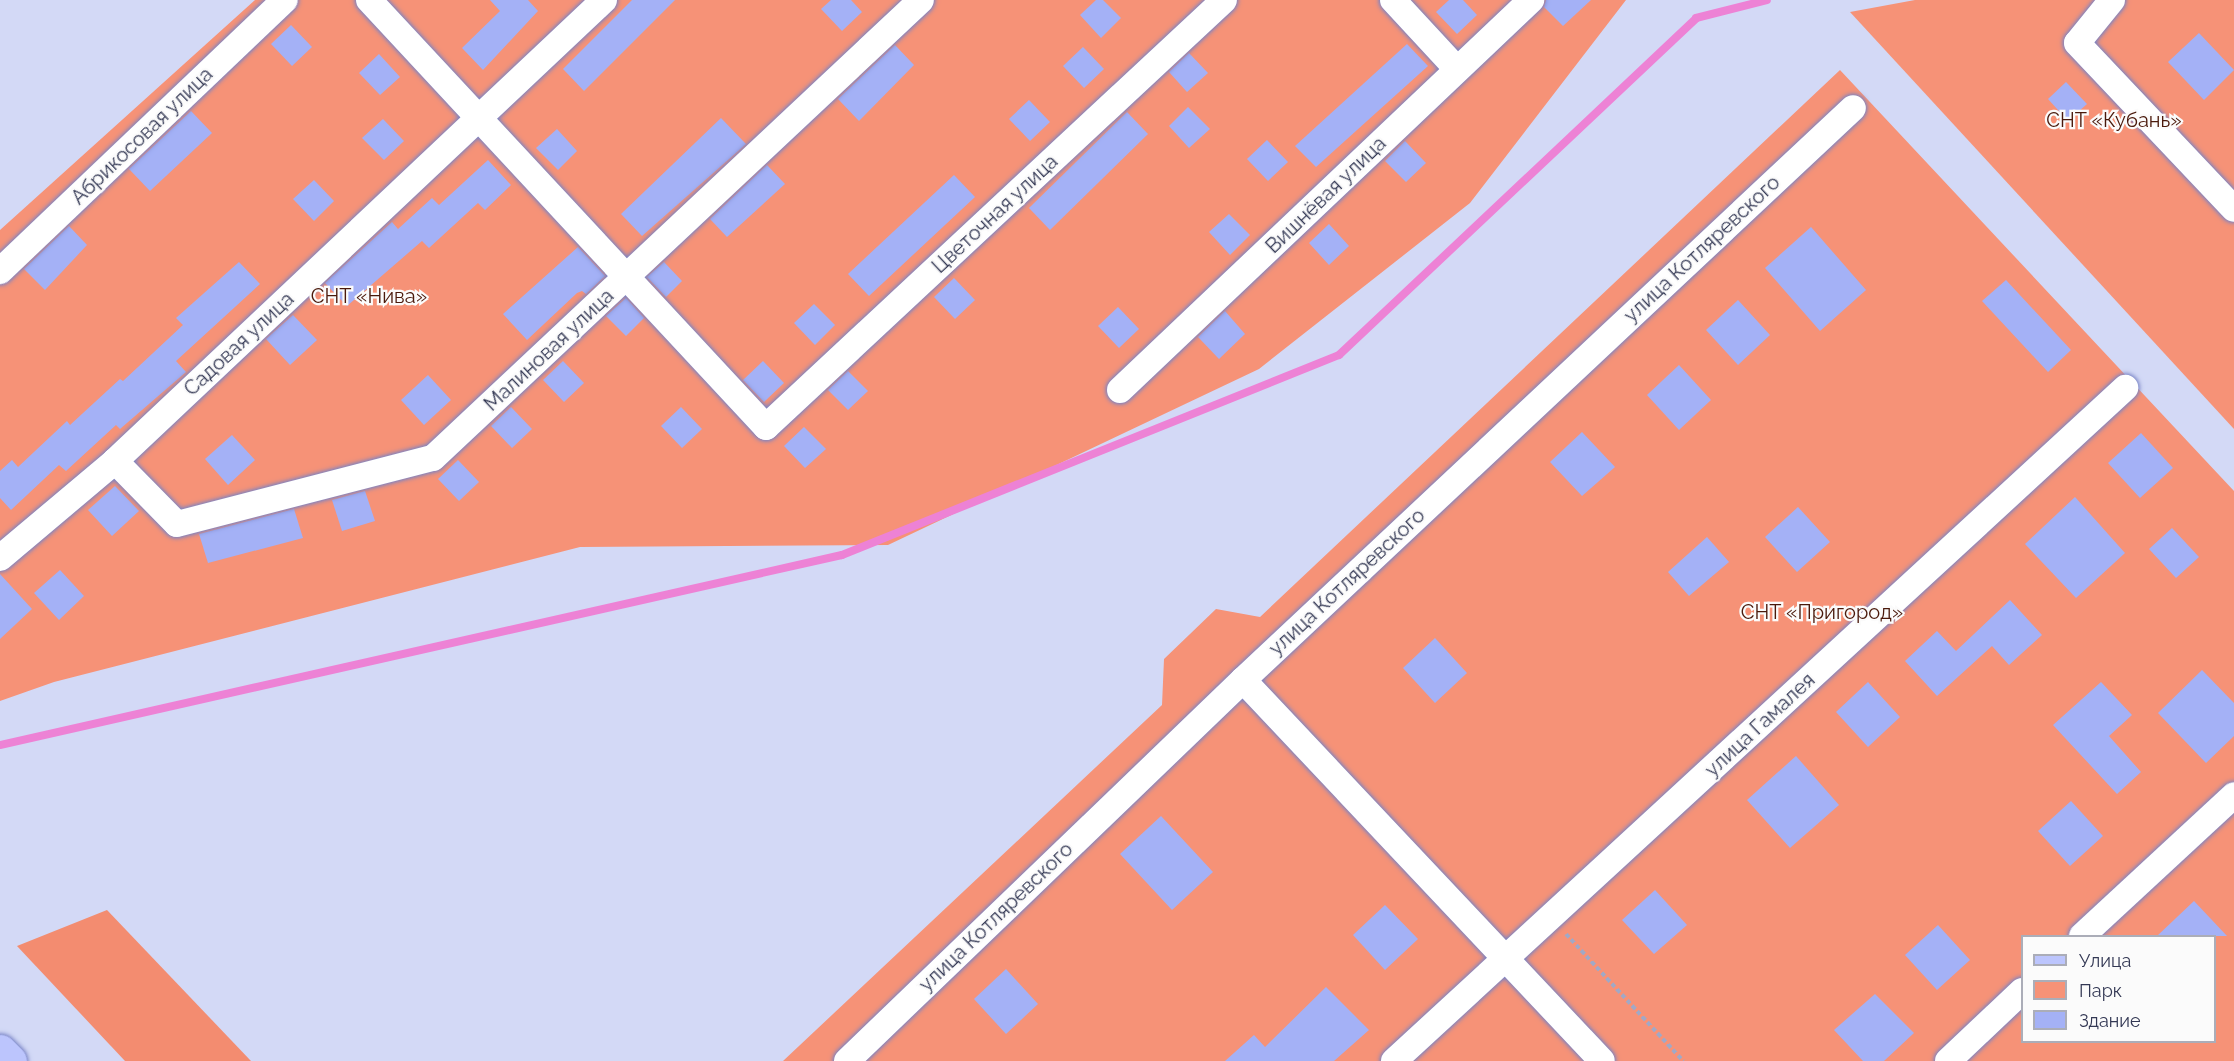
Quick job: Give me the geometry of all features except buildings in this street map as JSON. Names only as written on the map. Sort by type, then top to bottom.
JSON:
[{"type":"main road","points":[[0,1051],[10,1061]]},
{"type":"street","name":"Абрикосовая улица","points":[[0,271],[285,0]]},
{"type":"street","points":[[369,0],[480,116],[626,279]]},
{"type":"street","name":"Садовая улица","points":[[0,558],[115,461],[604,0]]},
{"type":"street","name":"Малиновая улица","points":[[115,461],[177,524],[433,458],[921,0]]},
{"type":"street","name":"Цветочная улица","points":[[626,279],[766,427],[1224,0]]},
{"type":"street","points":[[1393,0],[1457,69]]},
{"type":"street","name":"Вишнёвая улица","points":[[1120,390],[1531,0]]},
{"type":"street","points":[[2112,0],[2077,43],[2234,209]]},
{"type":"street","name":"улица Котляревского","points":[[847,1061],[1243,680],[1853,108]]},
{"type":"street","name":"улица Гамалея","points":[[1394,1061],[1507,956],[1552,918],[2125,388]]},
{"type":"street","points":[[1243,680],[1507,956],[1602,1061]]},
{"type":"street","points":[[2083,935],[2234,795]]},
{"type":"street","points":[[1948,1061],[2021,993]]},
{"type":"path","points":[[1552,918],[1683,1061]]},
{"type":"green space","name":"СНТ «Нива»","points":[[255,0],[1626,0],[1470,203],[1259,369],[888,545],[580,547],[54,682],[0,701],[0,230]]},
{"type":"green space","name":"СНТ «Кубань»","points":[[1915,0],[2234,0],[2234,429],[1850,12]]},
{"type":"green space","name":"СНТ «Пригород»","points":[[1840,70],[2234,491],[2234,1061],[783,1061],[1162,705],[1164,659],[1216,609],[1260,617]]},
{"type":"shaded area","points":[[107,910],[251,1061],[125,1061],[17,946]]},
{"type":"waterway","points":[[0,745],[842,555],[1339,355],[1696,18],[1767,0]]}]
